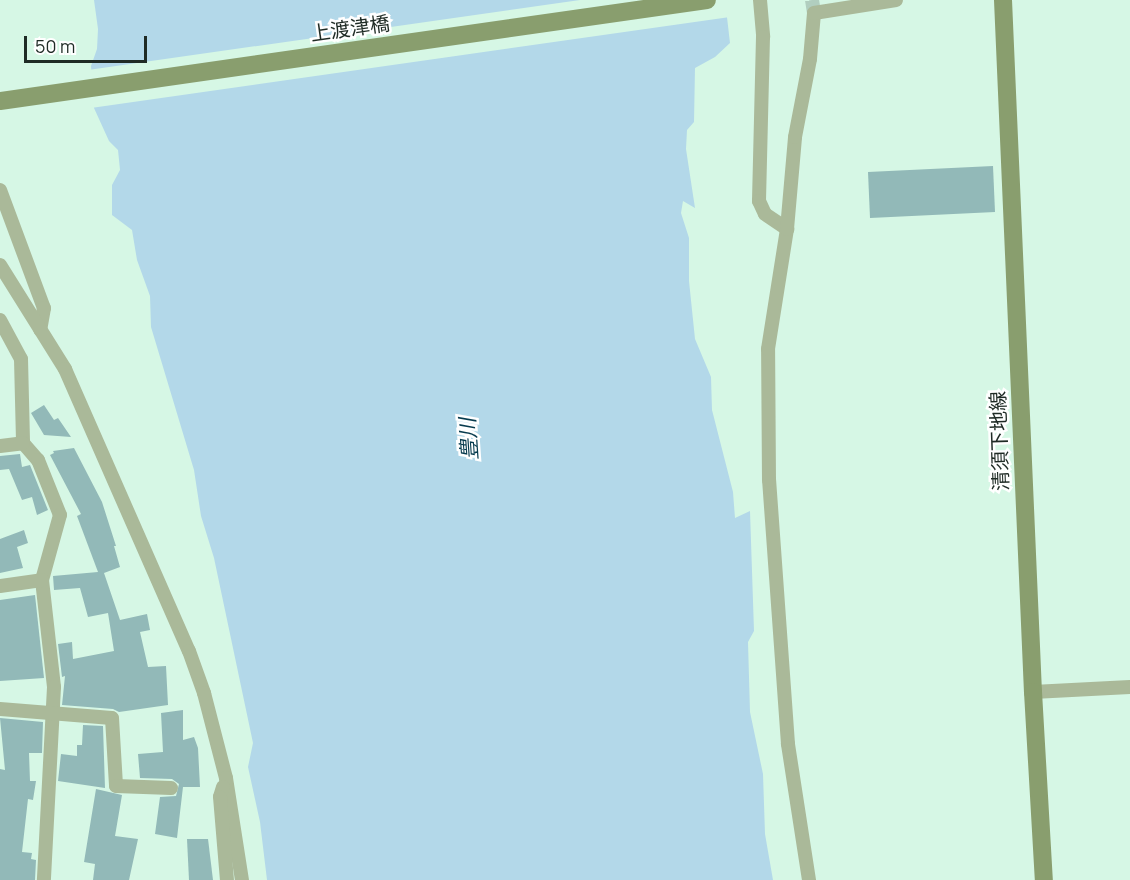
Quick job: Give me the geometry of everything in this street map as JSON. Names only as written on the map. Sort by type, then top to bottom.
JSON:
[{"type":"main road","name":"上渡津橋","points":[[0,101],[707,0]]},
{"type":"main road","name":"清須下地線","points":[[1003,0],[1033,692],[1044,880]]},
{"type":"street","points":[[760,0],[763,37],[759,201],[765,214],[788,229]]},
{"type":"street","points":[[809,880],[788,744],[769,480],[768,349],[788,229],[795,137],[810,59],[814,13],[896,0]]},
{"type":"street","points":[[0,190],[44,308],[40,330]]},
{"type":"street","points":[[0,265],[65,369],[189,651],[204,693],[226,778],[242,880]]},
{"type":"street","points":[[0,320],[21,358],[23,443],[38,460],[60,516],[42,580],[54,687],[44,880]]},
{"type":"street","points":[[0,447],[23,443]]},
{"type":"street","points":[[0,586],[42,580]]},
{"type":"street","points":[[1033,692],[1130,687]]},
{"type":"street","points":[[0,709],[112,718],[116,786],[171,788]]},
{"type":"street","points":[[226,778],[220,797],[227,880]]},
{"type":"water","name":"豊川","points":[[94,0],[725,0],[730,43],[715,57],[695,68],[694,122],[687,130],[686,149],[695,208],[683,201],[681,213],[689,238],[689,281],[695,339],[711,377],[712,410],[733,492],[735,518],[750,511],[754,631],[748,642],[750,712],[763,774],[765,834],[773,880],[267,880],[260,822],[248,767],[253,743],[214,558],[201,516],[194,470],[151,327],[150,296],[137,260],[132,230],[112,215],[112,185],[120,170],[118,150],[109,141],[94,108],[91,66],[97,49],[98,29]]},
{"type":"pier","points":[[580,0],[728,0],[730,17],[91,108],[88,70]]},
{"type":"building","points":[[993,166],[995,212],[870,218],[868,172]]},
{"type":"building","points":[[44,405],[54,420],[58,418],[71,437],[44,435],[31,413]]},
{"type":"building","points":[[74,448],[102,502],[116,546],[114,546],[120,567],[104,573],[120,620],[147,614],[150,630],[140,632],[148,667],[166,666],[168,705],[119,712],[113,709],[62,705],[65,676],[62,677],[58,644],[72,642],[73,659],[114,651],[108,613],[88,617],[80,588],[54,590],[53,576],[98,572],[77,516],[81,514],[50,455],[54,453],[53,451]]},
{"type":"building","points":[[20,454],[22,467],[30,465],[48,510],[37,515],[32,497],[22,500],[9,469],[0,470],[0,456]]},
{"type":"building","points":[[24,530],[28,543],[17,547],[23,568],[0,573],[0,539]]},
{"type":"building","points":[[35,595],[44,678],[0,681],[0,600]]},
{"type":"building","points":[[183,710],[183,740],[194,737],[198,748],[200,787],[183,787],[177,838],[155,834],[160,797],[176,796],[179,784],[172,779],[140,778],[138,754],[163,752],[161,713]]},
{"type":"building","points":[[0,718],[43,722],[42,753],[29,753],[30,781],[36,781],[33,800],[28,799],[22,852],[32,853],[31,859],[36,860],[35,880],[0,880],[0,769],[5,770]]},
{"type":"building","points":[[83,725],[103,726],[105,788],[58,781],[61,754],[77,756],[77,745],[82,745]]},
{"type":"building","points":[[96,789],[122,795],[115,836],[138,839],[129,880],[93,880],[95,864],[84,862]]},
{"type":"building","points":[[187,839],[208,839],[213,880],[189,880]]},
{"type":"tunnel","points":[[812,0],[814,13]]}]
